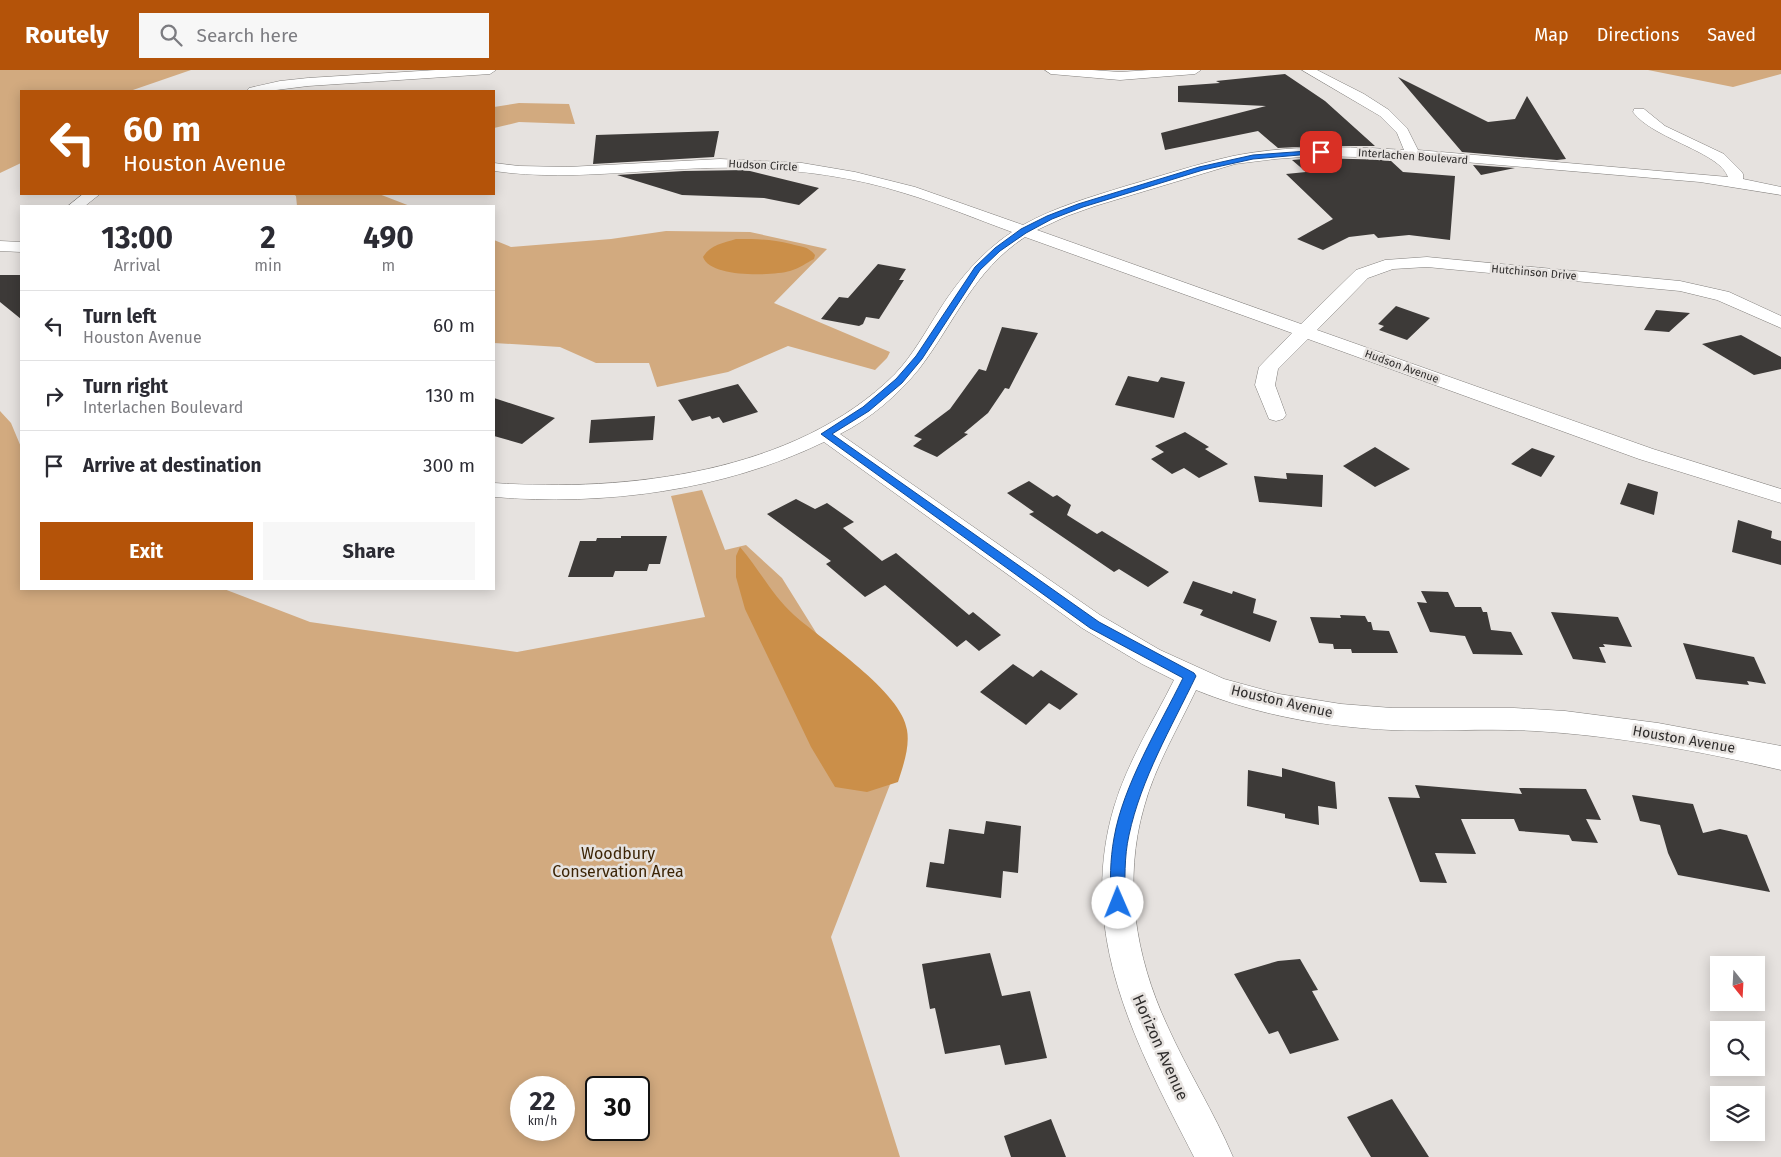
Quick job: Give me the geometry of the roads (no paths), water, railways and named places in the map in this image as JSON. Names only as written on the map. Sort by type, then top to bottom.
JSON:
[{"type":"street","points":[[258,90],[308,82],[490,70]]},
{"type":"street","points":[[1051,70],[1120,76],[1195,70]]},
{"type":"street","points":[[1308,70],[1372,105],[1395,121],[1405,136],[1413,156]]},
{"type":"street","points":[[1639,112],[1660,129],[1720,157],[1736,174],[1736,181]]},
{"type":"street","name":"Interlachen Boulevard","points":[[495,490],[584,492],[685,481],[758,460],[826,434],[866,409],[899,381],[919,357],[978,269],[998,249],[1024,231],[1080,205],[1201,168],[1236,160],[1313,152],[1365,152],[1736,181],[1781,191]]},
{"type":"street","name":"Hudson Circle","points":[[495,166],[522,171],[560,173],[690,164],[750,163],[820,169],[868,178],[910,190],[1024,231]]},
{"type":"street","points":[[76,205],[92,195]]},
{"type":"street","name":"Hudson Avenue","points":[[1024,231],[1646,454],[1781,496]]},
{"type":"street","points":[[0,246],[20,246]]},
{"type":"street","name":"Hutchinson Drive","points":[[1276,415],[1266,385],[1269,367],[1362,274],[1389,264],[1427,262],[1680,286],[1723,296],[1754,309],[1781,324]]},
{"type":"street","name":"Houston Avenue","points":[[826,434],[1094,625],[1190,676],[1248,696],[1308,710],[1370,718],[1431,720],[1488,718],[1582,724],[1648,732],[1781,758]]},
{"type":"street","name":"Horizon Avenue","points":[[1190,676],[1139,781],[1129,807],[1121,836],[1117,868],[1118,903],[1131,978],[1145,1018],[1164,1062],[1214,1157]]},
{"type":"park label","name":"Woodbury Conservation Area","points":[[618,862]]}]
